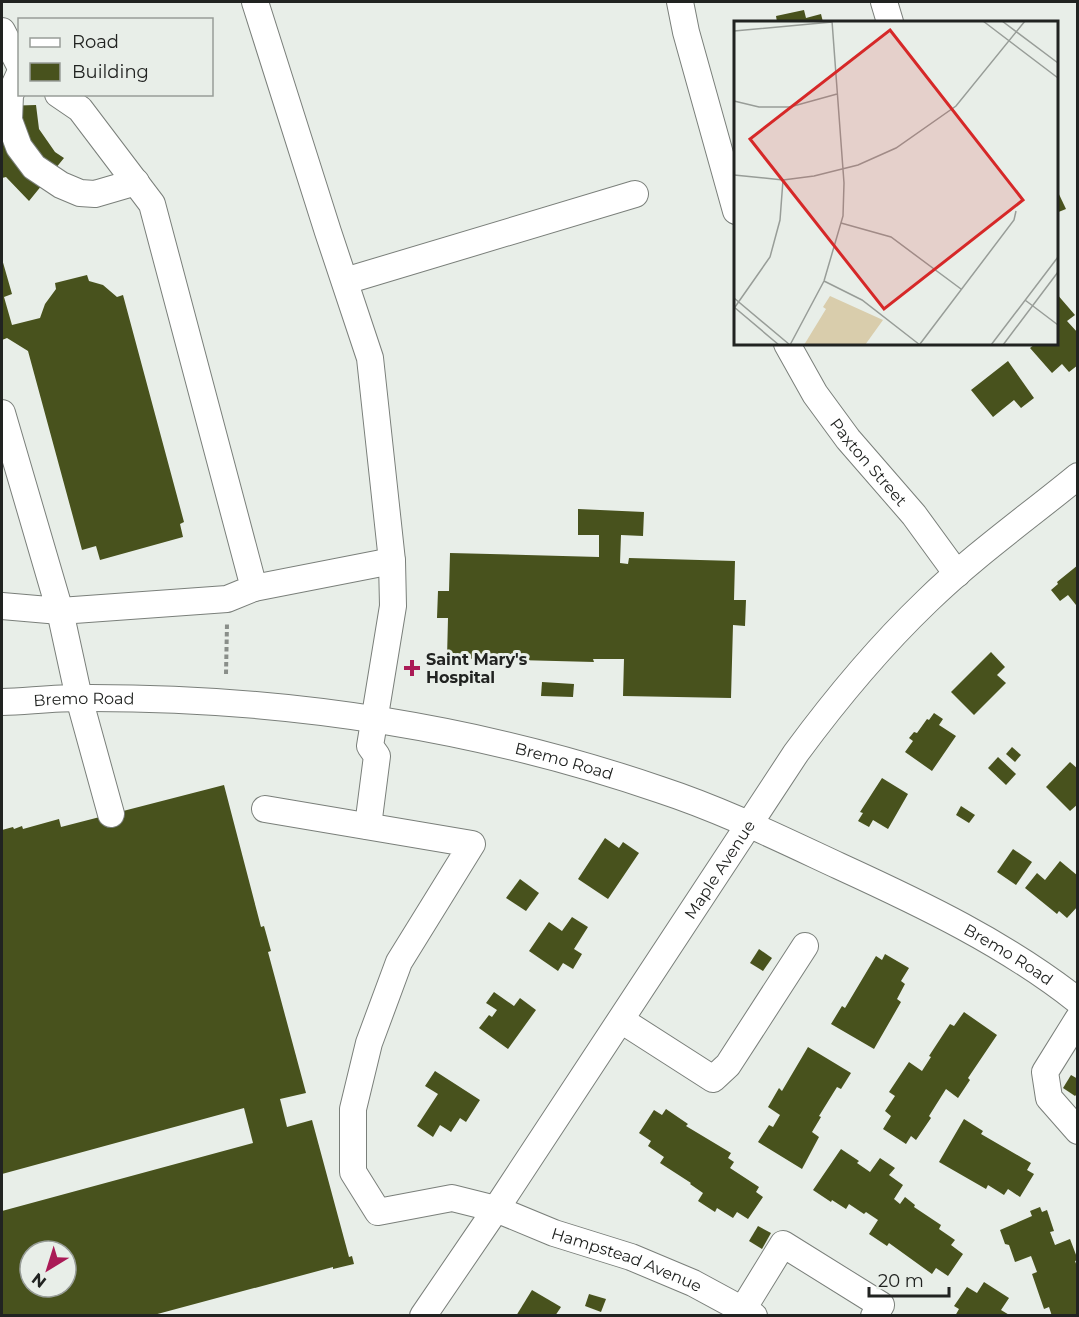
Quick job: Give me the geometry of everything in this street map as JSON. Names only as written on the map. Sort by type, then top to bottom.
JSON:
[{"type":"street","points":[[255,2],[370,358],[392,561],[393,606],[370,746],[377,756],[359,824],[265,809]]},
{"type":"street","points":[[680,2],[734,207]]},
{"type":"street","points":[[884,2],[890,21]]},
{"type":"street","points":[[2,31],[18,62]]},
{"type":"street","points":[[18,77],[10,95],[9,120],[19,147],[34,167],[61,185],[80,193],[95,194],[136,182]]},
{"type":"street","points":[[61,96],[80,109],[152,204],[254,588]]},
{"type":"street","points":[[345,281],[634,194]]},
{"type":"street","name":"Paxton Street","points":[[788,345],[815,394],[848,439],[914,515],[957,574]]},
{"type":"street","points":[[2,413],[6,434],[60,611],[79,698],[111,814]]},
{"type":"street","name":"Maple Avenue","points":[[423,1316],[814,729],[927,601],[1077,476]]},
{"type":"street","points":[[2,606],[60,611],[227,599],[254,588],[392,561]]},
{"type":"street","name":"Bremo Road","points":[[2,702],[79,698],[216,701],[297,708],[416,726],[562,760],[661,790],[749,825],[914,900],[1002,950],[1077,1003]]},
{"type":"street","name":"Hampstead Avenue","points":[[359,824],[472,844],[399,962],[369,1043],[353,1109],[353,1172],[378,1212],[452,1198],[496,1209],[554,1233],[631,1257],[693,1283],[749,1312]]},
{"type":"street","points":[[621,1020],[713,1079],[728,1065],[805,946]]},
{"type":"street","points":[[1077,1003],[1045,1072],[1049,1098],[1077,1131]]},
{"type":"street","points":[[749,1312],[783,1244],[881,1305],[874,1316]]},
{"type":"path","points":[[226,674],[227,616]]},
{"type":"building","points":[[804,10],[806,18],[821,14],[823,21],[777,21],[776,16]]},
{"type":"building","points":[[36,105],[39,129],[55,152],[64,158],[29,201],[6,177],[2,178],[2,106]]},
{"type":"building","points":[[1058,192],[1066,209],[1058,212]]},
{"type":"building","points":[[2,259],[12,294],[4,297],[12,325],[40,318],[45,304],[56,289],[55,283],[87,275],[89,281],[103,285],[117,297],[123,295],[184,522],[180,524],[183,537],[100,560],[96,546],[82,550],[28,351],[7,338],[2,340]]},
{"type":"building","points":[[1058,295],[1075,315],[1067,321],[1078,333],[1078,365],[1069,372],[1062,364],[1052,373],[1030,348],[1034,345],[1058,345]]},
{"type":"building","points":[[1008,361],[1034,398],[1021,408],[1014,400],[993,417],[971,390]]},
{"type":"building","points":[[578,509],[644,512],[643,536],[621,535],[620,563],[628,564],[629,558],[735,561],[734,600],[746,600],[745,626],[733,625],[731,698],[623,696],[624,659],[593,659],[594,662],[447,658],[448,618],[437,618],[438,591],[449,591],[450,553],[599,557],[599,535],[578,535]]},
{"type":"building","points":[[1078,565],[1078,604],[1076,605],[1068,595],[1060,601],[1051,590]]},
{"type":"building","points":[[991,652],[1005,667],[997,675],[1006,683],[974,715],[951,692]]},
{"type":"building","points":[[542,682],[574,684],[573,697],[541,696]]},
{"type":"building","points":[[934,713],[943,719],[939,725],[956,736],[932,771],[905,752],[913,741],[909,738],[914,732],[917,733]]},
{"type":"building","points":[[1012,747],[1021,755],[1015,762],[1006,754]]},
{"type":"building","points":[[998,757],[1016,774],[1006,785],[988,768]]},
{"type":"building","points":[[1070,762],[1078,769],[1078,804],[1070,811],[1046,787]]},
{"type":"building","points":[[882,778],[908,794],[888,829],[873,820],[869,827],[858,821],[863,813],[860,812]]},
{"type":"building","points":[[224,785],[261,927],[264,926],[271,951],[268,952],[306,1093],[280,1099],[287,1127],[312,1120],[349,1257],[352,1256],[354,1264],[333,1269],[333,1267],[150,1316],[2,1316],[2,1211],[253,1143],[244,1108],[2,1174],[2,830],[22,826],[23,829],[59,819],[61,827]]},
{"type":"building","points":[[961,806],[975,815],[969,823],[956,815]]},
{"type":"building","points":[[605,838],[619,848],[623,842],[639,853],[608,899],[578,879]]},
{"type":"building","points":[[1013,849],[1032,862],[1016,885],[997,872]]},
{"type":"building","points":[[1060,861],[1078,876],[1078,906],[1067,918],[1059,911],[1057,914],[1025,888],[1037,873],[1045,880]]},
{"type":"building","points":[[520,879],[539,893],[526,911],[506,898]]},
{"type":"building","points":[[572,917],[588,927],[574,949],[582,954],[573,969],[563,963],[558,971],[529,951],[549,922],[562,931]]},
{"type":"building","points":[[759,949],[772,958],[763,971],[750,963]]},
{"type":"building","points":[[885,954],[909,968],[901,981],[905,984],[897,999],[901,1002],[874,1049],[831,1024],[842,1006],[845,1008],[876,956],[882,960]]},
{"type":"building","points":[[494,992],[514,1006],[520,998],[536,1010],[508,1049],[479,1028],[489,1015],[492,1017],[497,1010],[486,1003]]},
{"type":"building","points":[[964,1012],[997,1035],[968,1078],[970,1080],[958,1098],[946,1089],[916,1140],[911,1136],[906,1144],[883,1129],[891,1116],[885,1111],[895,1096],[889,1092],[909,1062],[922,1071],[950,1024],[954,1026]]},
{"type":"building","points":[[808,1047],[851,1073],[841,1089],[837,1087],[819,1116],[821,1117],[812,1132],[819,1137],[802,1169],[758,1142],[769,1125],[773,1127],[780,1115],[768,1107],[779,1088],[782,1091]]},
{"type":"building","points":[[435,1071],[480,1100],[466,1122],[460,1118],[451,1132],[440,1125],[433,1137],[417,1126],[438,1094],[425,1086]]},
{"type":"building","points":[[1071,1075],[1078,1079],[1078,1093],[1075,1096],[1063,1088]]},
{"type":"building","points":[[666,1109],[688,1124],[686,1126],[731,1153],[728,1158],[734,1162],[730,1168],[759,1187],[756,1192],[763,1197],[748,1219],[737,1212],[733,1218],[717,1208],[715,1212],[698,1201],[703,1193],[660,1163],[664,1157],[648,1146],[651,1141],[639,1133],[654,1110],[662,1115]]},
{"type":"building","points":[[964,1119],[983,1131],[981,1134],[1031,1163],[1027,1170],[1034,1174],[1020,1197],[1008,1189],[1004,1195],[988,1185],[986,1189],[939,1162]]},
{"type":"building","points":[[841,1149],[870,1172],[880,1158],[895,1168],[889,1175],[903,1185],[894,1199],[900,1204],[905,1197],[915,1205],[914,1207],[941,1225],[939,1229],[955,1240],[951,1245],[963,1254],[948,1276],[936,1268],[932,1274],[889,1243],[887,1246],[869,1234],[878,1220],[866,1212],[864,1214],[849,1204],[846,1209],[813,1190]]},
{"type":"building","points":[[1040,1207],[1042,1212],[1047,1210],[1054,1231],[1050,1232],[1055,1245],[1070,1239],[1078,1260],[1075,1261],[1078,1269],[1078,1316],[1052,1316],[1049,1307],[1044,1309],[1032,1274],[1037,1272],[1031,1256],[1015,1262],[1000,1230],[1032,1216],[1030,1211]]},
{"type":"building","points":[[758,1226],[771,1233],[762,1249],[749,1241]]},
{"type":"building","points":[[984,1282],[1009,1298],[1001,1310],[1011,1316],[955,1316],[959,1309],[954,1306],[967,1287],[977,1293]]},
{"type":"building","points":[[532,1290],[561,1307],[555,1316],[516,1316]]},
{"type":"building","points":[[589,1294],[606,1299],[601,1312],[585,1306]]},
{"type":"place","name":"Saint Mary's Hospital","points":[[412,668]]}]
